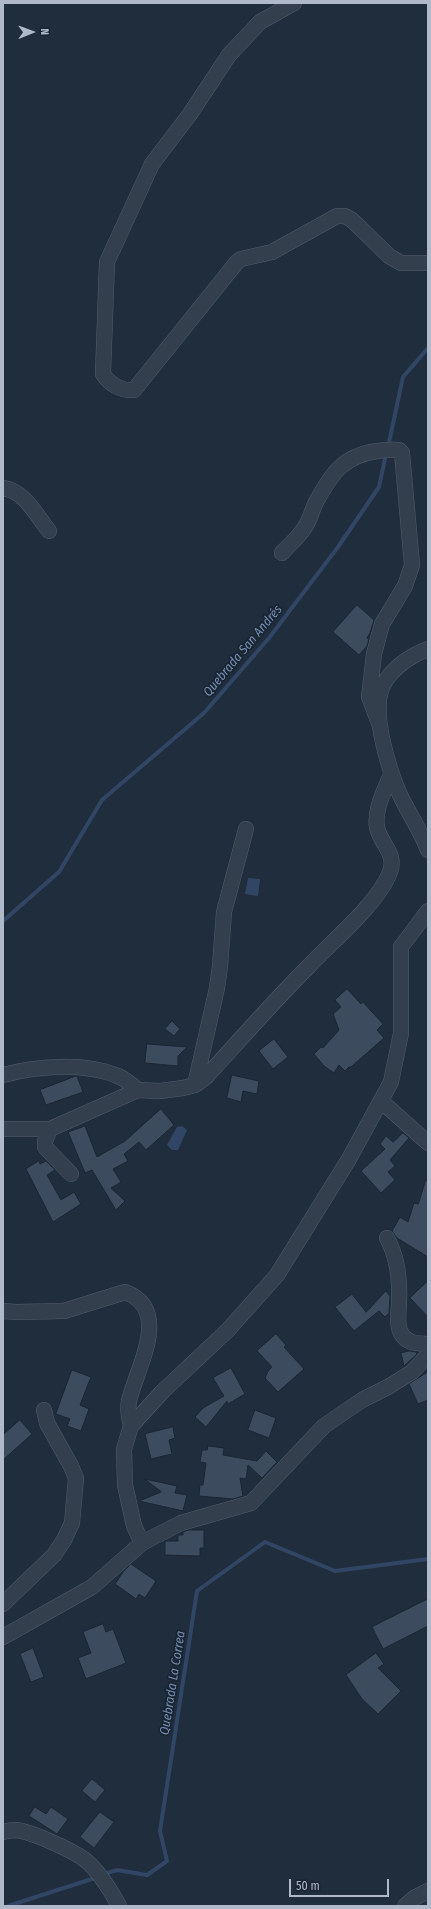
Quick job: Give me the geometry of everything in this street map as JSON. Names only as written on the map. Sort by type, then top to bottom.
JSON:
[{"type":"street","points":[[294,3],[260,22],[229,55],[190,114],[152,164],[107,262],[103,374],[107,380],[123,390],[134,390],[236,262],[241,259],[272,252],[337,216],[345,216],[352,220],[390,256],[401,263],[428,263]]},
{"type":"street","points":[[282,553],[305,527],[316,502],[336,471],[350,459],[361,454],[393,449],[399,450],[402,453],[412,565],[405,586],[382,624],[374,654],[369,697],[380,726],[391,774],[428,850]]},
{"type":"street","points":[[3,488],[11,489],[22,496],[49,531]]},
{"type":"street","points":[[380,726],[380,694],[385,683],[395,669],[412,657],[428,649]]},
{"type":"street","points":[[3,1129],[50,1129],[138,1090],[160,1091],[195,1085],[206,1077],[306,968],[366,907],[389,874],[392,855],[377,828],[377,820],[378,810],[391,774]]},
{"type":"street","points":[[195,1085],[218,980],[224,912],[246,829]]},
{"type":"street","points":[[142,1543],[134,1526],[125,1485],[124,1448],[131,1426],[162,1392],[228,1330],[277,1275],[349,1159],[391,1082],[401,1033],[401,947],[428,911]]},
{"type":"street","points":[[3,1075],[40,1067],[99,1070],[119,1076],[138,1090]]},
{"type":"street","points":[[381,1101],[428,1143]]},
{"type":"street","points":[[50,1129],[45,1141],[45,1146],[71,1174]]},
{"type":"street","points":[[387,1238],[394,1251],[398,1269],[398,1319],[400,1332],[406,1340],[413,1343],[428,1344]]},
{"type":"street","points":[[3,1310],[16,1312],[64,1311],[125,1292],[132,1295],[148,1314],[150,1326],[148,1339],[128,1402],[131,1426]]},
{"type":"street","points":[[3,1637],[92,1587],[142,1543],[181,1523],[251,1503],[324,1426],[362,1400],[388,1387],[412,1372],[428,1355]]},
{"type":"street","points":[[3,1604],[54,1555],[64,1540],[72,1523],[76,1478],[47,1423],[44,1410]]},
{"type":"street","points":[[3,1832],[14,1830],[23,1832],[52,1843],[84,1859],[109,1886],[119,1906]]},
{"type":"street","points":[[404,1906],[414,1898],[428,1891]]},
{"type":"water","points":[[248,878],[260,879],[258,896],[245,894]]},
{"type":"water","points":[[182,1126],[187,1130],[178,1150],[172,1150],[167,1145],[177,1127]]},
{"type":"building","points":[[357,605],[374,620],[367,638],[369,639],[367,646],[359,655],[333,632]]},
{"type":"building","points":[[347,989],[361,1004],[363,1002],[383,1024],[377,1030],[384,1038],[351,1067],[345,1071],[339,1065],[334,1073],[324,1066],[314,1054],[321,1047],[323,1048],[339,1030],[333,1014],[341,1007],[335,1000]]},
{"type":"building","points":[[172,1021],[180,1029],[174,1036],[165,1029]]},
{"type":"building","points":[[274,1039],[288,1057],[273,1069],[259,1051]]},
{"type":"building","points":[[147,1044],[187,1047],[178,1056],[178,1066],[145,1063]]},
{"type":"building","points":[[232,1075],[259,1081],[257,1094],[243,1091],[241,1102],[227,1098]]},
{"type":"building","points":[[76,1076],[83,1092],[46,1105],[40,1090]]},
{"type":"building","points":[[161,1109],[174,1125],[146,1150],[139,1142],[124,1154],[128,1161],[113,1169],[121,1182],[111,1188],[125,1201],[116,1210],[92,1170],[85,1173],[68,1132],[85,1126],[97,1157],[125,1141]]},
{"type":"building","points":[[403,1133],[409,1138],[390,1160],[395,1166],[388,1172],[395,1180],[381,1193],[361,1171],[385,1149],[380,1144],[386,1136],[393,1142]]},
{"type":"building","points":[[39,1161],[40,1164],[46,1161],[55,1170],[47,1175],[61,1200],[74,1192],[81,1204],[53,1222],[26,1169]]},
{"type":"building","points":[[426,1180],[428,1181],[428,1257],[397,1238],[392,1231],[400,1217],[408,1222],[414,1203],[418,1204]]},
{"type":"building","points":[[428,1281],[428,1317],[410,1298]]},
{"type":"building","points":[[386,1291],[390,1296],[389,1313],[385,1317],[379,1311],[354,1331],[335,1307],[352,1294],[366,1312]]},
{"type":"building","points":[[276,1334],[286,1345],[284,1347],[304,1369],[278,1392],[265,1378],[268,1371],[272,1367],[257,1351]]},
{"type":"building","points":[[410,1351],[416,1352],[417,1354],[404,1366],[401,1353]]},
{"type":"building","points":[[231,1368],[245,1394],[228,1404],[227,1401],[206,1427],[195,1417],[203,1408],[224,1396],[213,1378]]},
{"type":"building","points":[[72,1370],[91,1377],[80,1405],[89,1409],[81,1431],[67,1426],[70,1419],[56,1414]]},
{"type":"building","points":[[428,1372],[428,1400],[418,1404],[409,1384]]},
{"type":"building","points":[[255,1410],[276,1418],[269,1438],[248,1430]]},
{"type":"building","points":[[20,1420],[32,1434],[3,1460],[3,1435]]},
{"type":"building","points":[[173,1427],[175,1438],[169,1440],[172,1454],[151,1459],[145,1434]]},
{"type":"building","points":[[208,1446],[224,1448],[223,1455],[257,1461],[266,1451],[277,1462],[262,1478],[248,1465],[246,1479],[240,1478],[243,1496],[233,1499],[199,1496],[200,1485],[203,1485],[206,1463],[200,1462],[202,1450],[207,1450]]},
{"type":"building","points":[[145,1479],[177,1486],[175,1493],[187,1495],[183,1511],[139,1501],[161,1492]]},
{"type":"building","points":[[189,1530],[204,1530],[204,1548],[200,1548],[200,1556],[165,1555],[165,1541],[178,1541],[178,1535],[183,1535],[183,1532]]},
{"type":"building","points":[[131,1564],[156,1581],[145,1598],[139,1594],[136,1599],[115,1584],[123,1572]]},
{"type":"building","points":[[428,1599],[428,1626],[383,1649],[372,1627]]},
{"type":"building","points":[[103,1624],[106,1632],[113,1629],[126,1663],[86,1679],[78,1658],[91,1653],[83,1632]]},
{"type":"building","points":[[33,1648],[44,1677],[31,1682],[20,1654]]},
{"type":"building","points":[[376,1653],[384,1664],[378,1668],[401,1691],[378,1714],[362,1699],[346,1675]]},
{"type":"building","points":[[92,1779],[105,1790],[95,1802],[82,1791]]},
{"type":"building","points":[[35,1807],[46,1814],[51,1807],[68,1819],[57,1834],[29,1816]]},
{"type":"building","points":[[100,1812],[114,1822],[94,1848],[80,1837]]},
{"type":"waterway","name":"Quebrada San Andrés","points":[[388,447],[403,377],[428,348]]},
{"type":"waterway","name":"Quebrada San Andrés","points":[[3,921],[59,872],[102,800],[204,713],[269,638],[338,547],[379,487],[386,454]]},
{"type":"waterway","name":"Quebrada La Correa","points":[[104,1874],[117,1870],[147,1875],[167,1861],[160,1831],[197,1591],[265,1542],[335,1571],[428,1559]]},
{"type":"waterway","name":"Quebrada La Correa","points":[[8,1906],[98,1877]]}]
